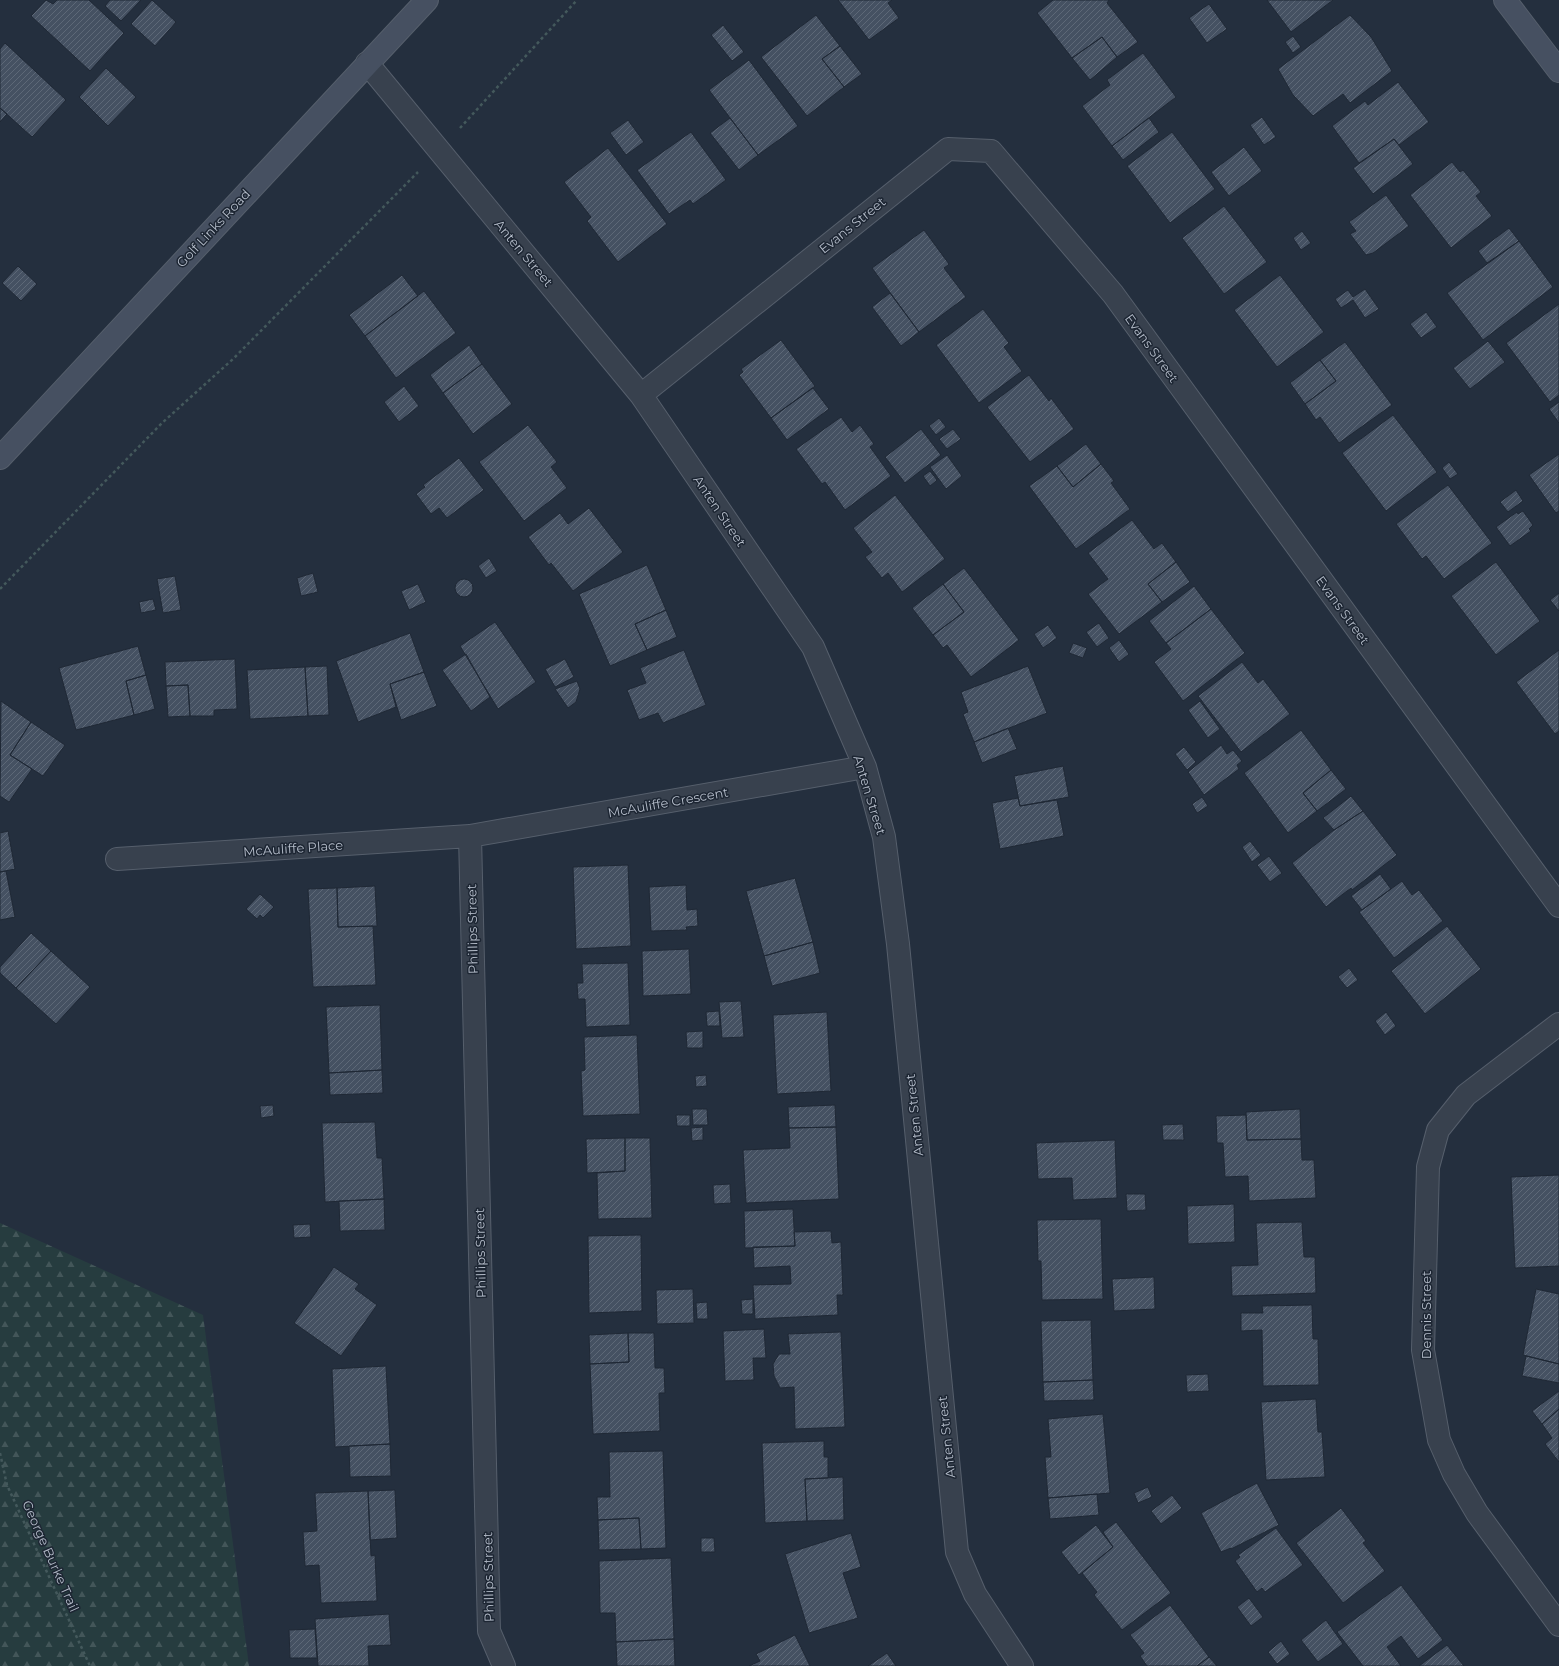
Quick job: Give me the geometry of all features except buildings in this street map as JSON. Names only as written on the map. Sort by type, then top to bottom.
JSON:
[{"type":"main road","name":"Golf Links Road","points":[[0,458],[427,0]]},
{"type":"main road","points":[[1505,0],[1559,71]]},
{"type":"street","name":"Anten Street","points":[[367,63],[641,395],[813,647],[865,767],[884,837],[898,944],[957,1552],[975,1594],[1022,1666]]},
{"type":"street","name":"Evans Street","points":[[641,395],[948,149],[991,152],[1113,294],[1559,906]]},
{"type":"street","name":"McAuliffe Crescent","points":[[470,836],[865,767]]},
{"type":"street","name":"McAuliffe Place","points":[[117,859],[470,836]]},
{"type":"street","name":"Phillips Street","points":[[470,836],[489,1631],[504,1666]]},
{"type":"street","name":"Dennis Street","points":[[1559,1024],[1466,1095],[1438,1130],[1428,1167],[1423,1350],[1440,1440],[1454,1474],[1477,1513],[1559,1625]]},
{"type":"path","points":[[0,589],[162,423],[233,359],[403,189],[577,0]]},
{"type":"path","name":"George Burke Trail","points":[[0,1453],[7,1485],[90,1666]]},
{"type":"green space","points":[[0,1223],[203,1315],[249,1666],[0,1666]]}]
